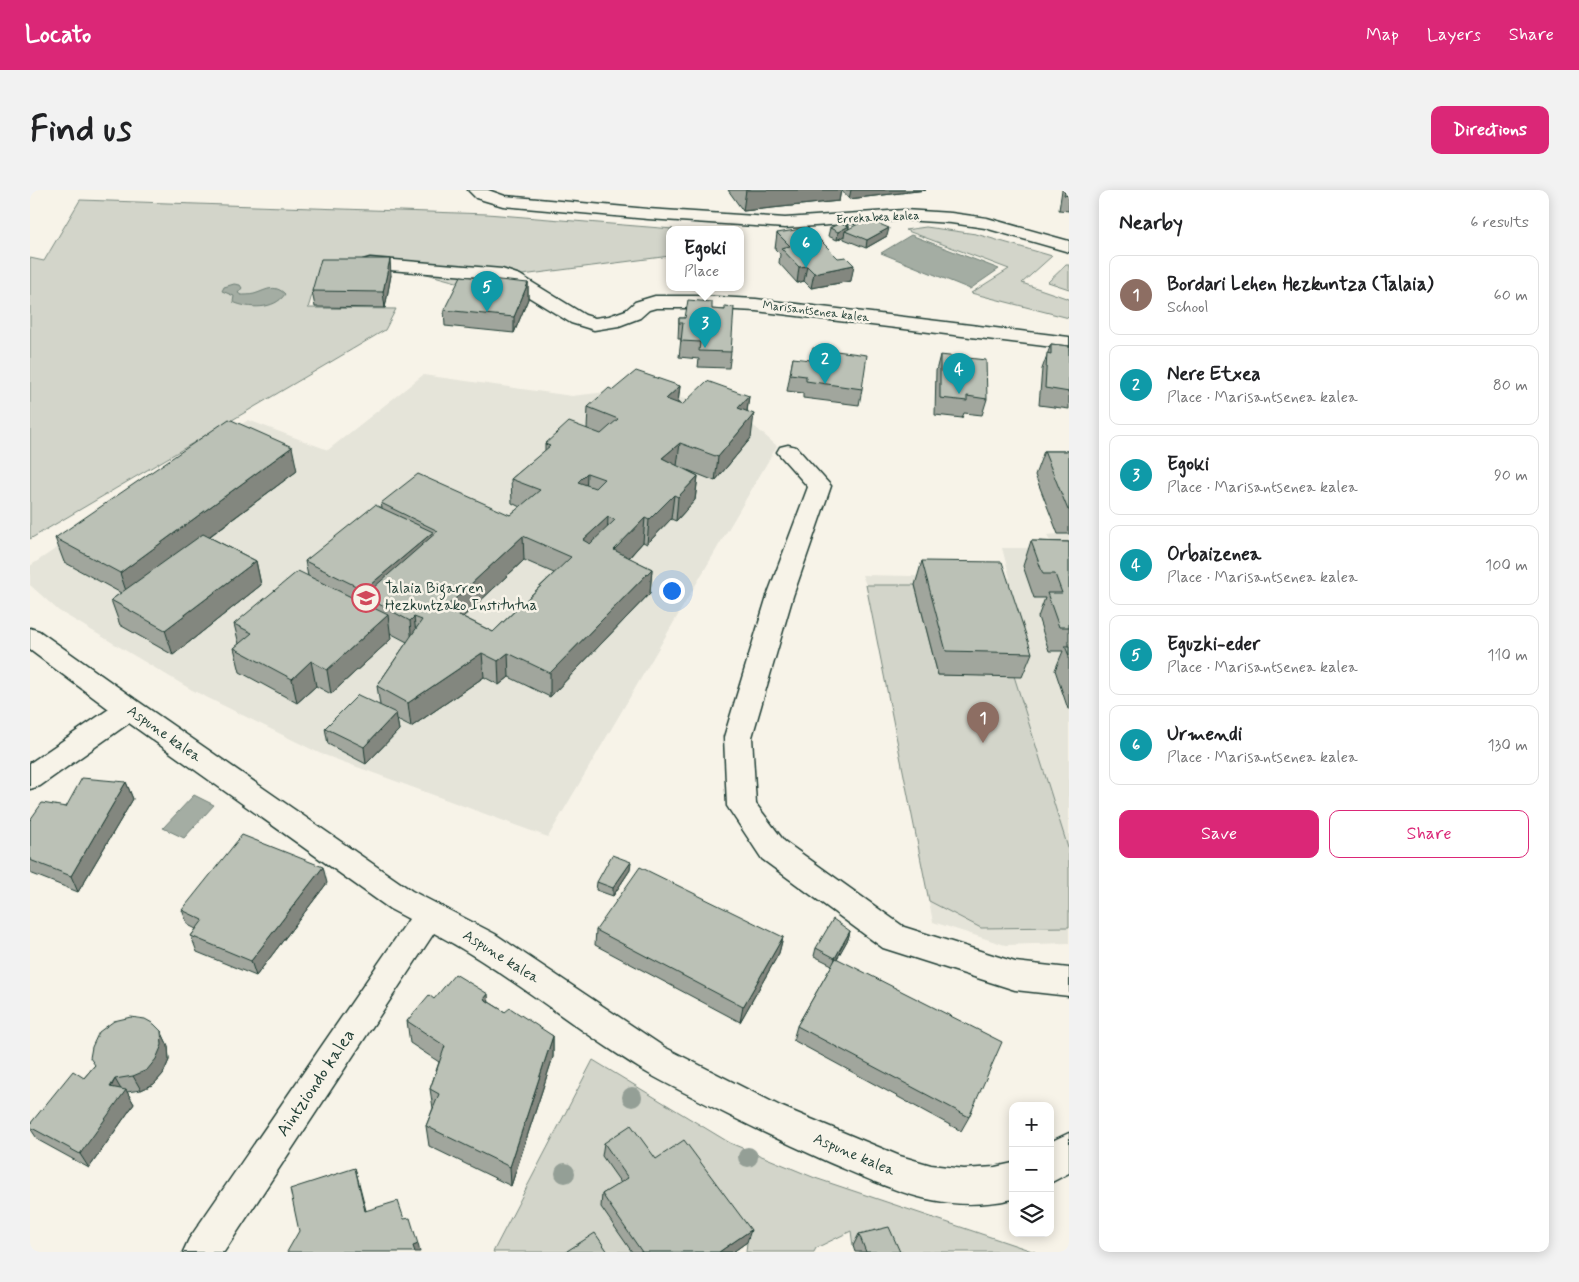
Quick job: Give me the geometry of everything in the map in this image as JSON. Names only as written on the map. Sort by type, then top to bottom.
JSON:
[{"type":"street","name":"Errekabea kalea","points":[[477,190],[482,194],[503,201],[648,214],[785,223],[904,215],[951,218],[986,223],[1069,248]]},
{"type":"street","name":"Marisantsenea kalea","points":[[370,264],[495,273],[512,279],[578,319],[594,324],[612,322],[633,314],[642,306],[655,302],[697,302],[756,305],[1069,343]]},
{"type":"street","points":[[788,452],[820,486],[780,596],[738,737],[742,806],[773,850],[894,938],[1016,976],[1069,982]]},
{"type":"street","name":"Aspune kalea","points":[[30,637],[401,900],[484,944],[652,1058],[768,1118],[899,1174],[931,1184],[964,1187],[995,1185],[1009,1182]]},
{"type":"street","points":[[30,778],[129,709]]},
{"type":"street","name":"Aintziondo kalea","points":[[202,1252],[429,915]]},
{"type":"street","points":[[1054,1162],[1069,1150]]},
{"type":"shaded area","points":[[80,200],[487,214],[666,228],[666,257],[460,283],[401,267],[320,269],[308,308],[396,309],[385,330],[30,539],[30,258],[44,261]]},
{"type":"shaded area","points":[[926,227],[976,234],[1052,256],[1022,283],[1069,299],[1069,318],[971,293],[1009,269],[905,230]]},
{"type":"shaded area","points":[[911,235],[999,269],[970,289],[881,253]]},
{"type":"shaded area","points":[[1066,265],[1069,265],[1069,289],[1048,282]]},
{"type":"shaded area","points":[[234,284],[240,285],[242,288],[238,293],[241,295],[273,288],[285,294],[275,303],[261,307],[246,306],[233,302],[234,296],[222,291],[224,287]]},
{"type":"shaded area","name":"Talaia Bigarren Hezkuntzako Institutua","points":[[423,375],[572,396],[641,388],[705,404],[746,419],[777,446],[548,837],[319,753],[192,690],[59,611],[30,585],[30,566],[248,420],[328,450]]},
{"type":"shaded area","points":[[1035,475],[1069,475],[1069,943],[1005,945],[933,922],[866,585],[862,575],[1010,578],[1002,548],[1053,548],[1047,535],[1058,534]]},
{"type":"shaded area","points":[[866,585],[915,585],[938,675],[1014,676],[1069,851],[1069,927],[981,928],[929,901]]},
{"type":"shaded area","points":[[194,795],[214,805],[184,838],[163,828]]},
{"type":"shaded area","points":[[593,1060],[730,1143],[815,1178],[1035,1252],[888,1252],[882,1239],[853,1246],[851,1231],[816,1248],[814,1252],[746,1252],[747,1242],[627,1191],[632,1252],[493,1252]]},
{"type":"building","points":[[1065,190],[1069,190],[1069,196],[1064,195]]},
{"type":"building","points":[[867,219],[889,228],[867,240],[845,231]]},
{"type":"building","points":[[840,223],[849,226],[838,232],[830,228]]},
{"type":"building","points":[[808,228],[838,258],[846,257],[854,265],[814,273],[807,266],[799,267],[781,248],[790,246],[777,233]]},
{"type":"building","points":[[321,259],[390,259],[383,292],[312,291]]},
{"type":"building","points":[[461,276],[528,283],[514,317],[444,310]]},
{"type":"building","points":[[688,300],[712,302],[712,309],[725,310],[725,306],[734,307],[731,352],[699,351],[700,342],[681,341],[683,323],[679,323],[679,318],[685,318]]},
{"type":"building","points":[[1051,344],[1069,346],[1069,392],[1045,388],[1047,353],[1051,354]]},
{"type":"building","points":[[813,348],[867,355],[862,389],[806,381],[806,376],[790,374],[793,358],[811,360]]},
{"type":"building","points":[[940,355],[986,360],[987,399],[967,396],[967,401],[940,398]]},
{"type":"building","points":[[636,371],[680,386],[666,399],[682,405],[707,381],[749,396],[738,408],[754,414],[718,457],[680,443],[662,458],[698,476],[678,497],[674,495],[649,520],[645,518],[614,550],[652,569],[550,673],[508,653],[498,661],[482,653],[408,703],[377,686],[422,620],[414,617],[410,621],[364,596],[438,531],[381,503],[418,474],[510,515],[540,490],[511,479],[550,446],[545,444],[569,422],[601,434],[618,419],[588,407],[609,388],[613,390]],"holes":[[[587,473],[604,479],[595,488],[578,482]],[[608,517],[615,520],[590,544],[583,540]],[[523,536],[571,557],[493,632],[445,608]]]},
{"type":"building","points":[[229,419],[292,447],[120,573],[55,538]]},
{"type":"building","points":[[1044,451],[1069,451],[1069,510],[1068,510]]},
{"type":"building","points":[[375,505],[433,532],[364,590],[305,561]]},
{"type":"building","points":[[203,534],[256,561],[165,630],[111,600]]},
{"type":"building","points":[[1031,541],[1069,542],[1069,627],[1059,627],[1047,593],[1062,593],[1055,574],[1043,574]]},
{"type":"building","points":[[922,561],[1002,562],[1032,653],[946,651]]},
{"type":"building","points":[[298,571],[388,615],[327,670],[311,661],[292,679],[234,648],[252,633],[234,624]]},
{"type":"building","points":[[1065,646],[1069,646],[1069,656]]},
{"type":"building","points":[[358,695],[396,713],[364,747],[325,728]]},
{"type":"building","points":[[82,778],[126,782],[71,876],[30,860],[30,820],[42,803],[66,807]]},
{"type":"building","points":[[242,835],[323,867],[251,961],[191,936],[203,920],[182,910]]},
{"type":"building","points":[[612,855],[631,862],[613,888],[597,882]]},
{"type":"building","points":[[640,867],[783,937],[743,1007],[596,930]]},
{"type":"building","points":[[833,919],[850,931],[835,958],[816,948]]},
{"type":"building","points":[[836,958],[1002,1042],[969,1117],[797,1026]]},
{"type":"building","points":[[455,974],[488,994],[484,999],[505,1012],[510,1008],[553,1036],[510,1167],[426,1126],[439,1094],[430,1089],[445,1046],[407,1021],[429,995],[434,999]]},
{"type":"building","points":[[131,1017],[145,1019],[154,1024],[161,1031],[162,1045],[156,1059],[147,1070],[133,1076],[115,1079],[110,1087],[126,1090],[80,1154],[30,1127],[30,1124],[73,1071],[84,1078],[95,1065],[90,1058],[92,1047],[99,1032],[114,1021]]},
{"type":"building","points":[[631,1125],[656,1159],[684,1140],[751,1230],[719,1252],[642,1252],[602,1194],[628,1178],[604,1143]]},
{"type":"building","points":[[355,1168],[365,1211],[398,1201],[404,1219],[410,1218],[418,1244],[413,1246],[415,1252],[287,1252],[299,1231],[290,1189]]},
{"type":"building","points":[[889,1227],[900,1252],[866,1252],[859,1234]]},
{"type":"building","points":[[595,1233],[608,1252],[567,1252],[567,1251]]},
{"type":"place","name":"Urmendi","points":[[806,268]]},
{"type":"place","name":"Eguzki-eder","points":[[487,312]]},
{"type":"place","name":"Egoki","points":[[705,348]]},
{"type":"place","name":"Nere Etxea","points":[[825,384]]},
{"type":"place","name":"Orbaizenea","points":[[959,394]]},
{"type":"place","name":"Talaia Bigarren Hezkuntzako Institutua","points":[[366,598]]},
{"type":"place","name":"Bordari Lehen Hezkuntza (Talaia)","points":[[983,743]]}]
